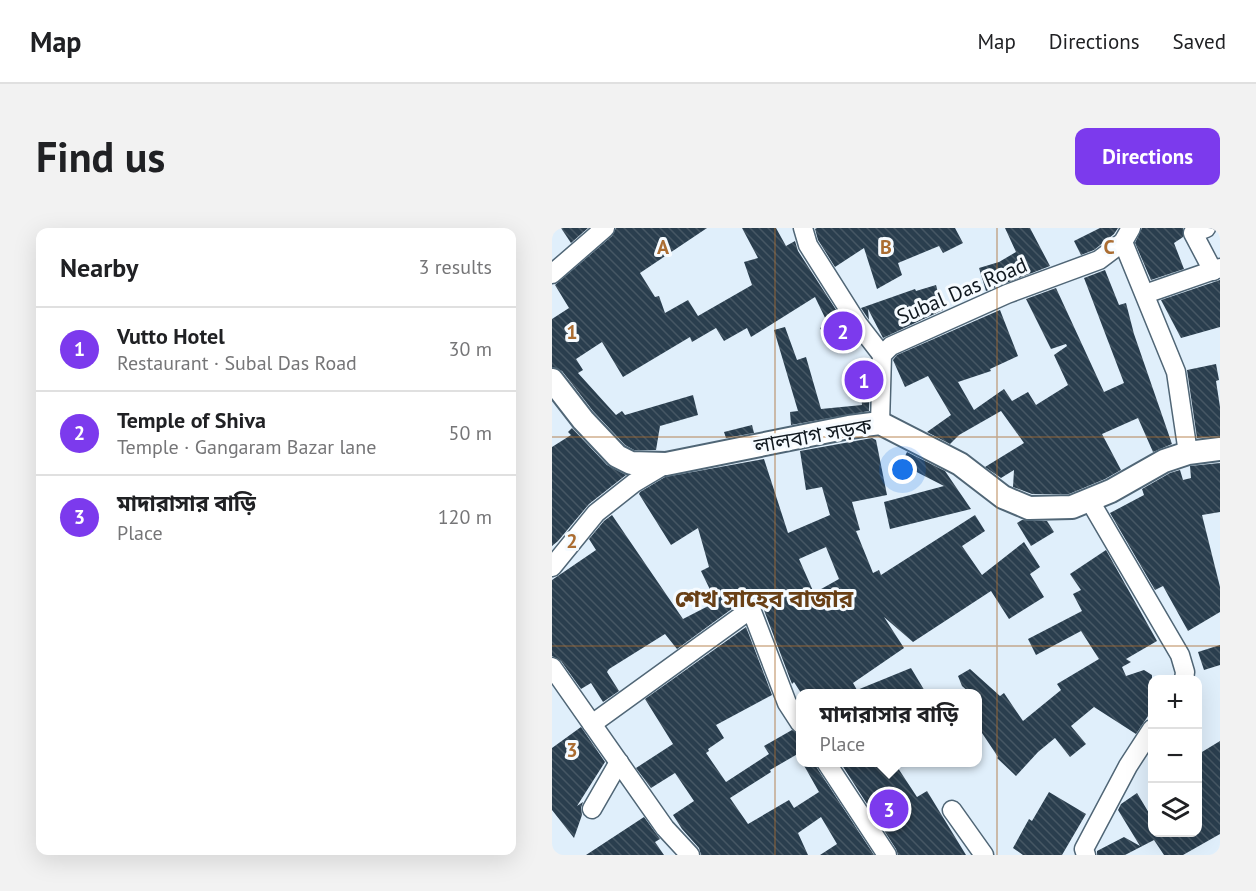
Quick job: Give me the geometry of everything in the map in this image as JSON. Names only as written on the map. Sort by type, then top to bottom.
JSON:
[{"type":"street","points":[[552,274],[605,228]]},
{"type":"street","points":[[803,228],[808,245],[858,324],[882,355],[880,423]]},
{"type":"street","points":[[1145,294],[1217,270],[1193,233],[1206,228]]},
{"type":"street","name":"Subal Das Road","points":[[882,355],[891,346],[1007,294],[1099,260],[1127,235],[1145,294],[1176,372],[1188,453]]},
{"type":"street","name":"লালবাগ সড়ক","points":[[552,380],[583,420],[617,456],[631,463],[666,464],[849,426],[880,423],[960,464],[1003,497],[1029,508],[1072,507],[1090,501],[1164,461],[1188,453],[1220,449]]},
{"type":"street","points":[[552,567],[596,513],[634,483],[666,464]]},
{"type":"street","points":[[1090,501],[1180,655],[1185,675]]},
{"type":"street","points":[[592,724],[751,609],[787,703],[796,716]]},
{"type":"street","points":[[552,667],[665,828],[690,855]]},
{"type":"street","points":[[1086,855],[1084,849],[1128,766],[1148,735]]},
{"type":"street","points":[[592,809],[619,762]]},
{"type":"street","points":[[829,767],[887,855]]},
{"type":"street","points":[[952,810],[984,855]]},
{"type":"building","points":[[561,228],[588,228],[571,243]]},
{"type":"building","points":[[616,228],[707,228],[640,273],[655,297],[659,296],[665,313],[688,300],[698,316],[752,285],[744,262],[758,258],[742,228],[776,228],[786,246],[795,241],[798,251],[851,333],[828,344],[820,328],[828,324],[815,297],[751,337],[747,328],[724,341],[716,328],[692,342],[690,337],[623,377],[602,342],[576,359],[583,370],[578,373],[616,415],[622,411],[625,415],[693,395],[698,415],[660,426],[656,450],[634,450],[625,445],[593,411],[562,371],[552,367],[552,319],[569,308],[555,285],[612,236]]},
{"type":"building","points":[[955,228],[963,243],[943,253],[939,246],[898,263],[902,275],[877,289],[864,248],[835,267],[818,240],[815,229]]},
{"type":"building","points":[[1005,228],[1030,228],[1050,266],[986,291],[979,268],[999,262],[1016,252]]},
{"type":"building","points":[[1100,228],[1118,228],[1094,250],[1081,255],[1074,241]]},
{"type":"building","points":[[1142,228],[1183,228],[1183,237],[1174,243],[1184,269],[1151,280],[1135,243]]},
{"type":"building","points":[[1105,270],[1119,305],[1126,303],[1134,334],[1172,444],[1153,452],[1138,418],[1102,434],[1121,470],[1069,494],[1032,494],[1013,487],[1014,470],[1001,478],[985,467],[1024,443],[1001,411],[959,435],[950,444],[927,432],[951,415],[928,376],[905,387],[893,360],[897,355],[1000,310],[1018,356],[990,369],[991,371],[958,382],[974,410],[1004,389],[1012,401],[1028,392],[1036,405],[1068,385],[1054,355],[1067,346],[1066,344],[1051,349],[1026,299],[1056,288],[1104,392],[1124,383],[1084,278]]},
{"type":"building","points":[[1220,280],[1220,327],[1181,338],[1161,300]]},
{"type":"building","points":[[936,285],[943,310],[883,338],[868,309],[869,320],[861,308],[915,289],[916,291]]},
{"type":"building","points":[[785,327],[797,360],[806,357],[821,409],[862,405],[859,368],[870,367],[869,411],[791,425],[790,412],[798,411],[774,330]]},
{"type":"building","points":[[1216,364],[1219,380],[1216,381],[1220,407],[1220,436],[1197,438],[1187,370]]},
{"type":"building","points":[[752,425],[754,433],[726,438],[724,432]]},
{"type":"building","points":[[572,428],[607,465],[626,475],[589,504],[552,546],[552,447],[571,435],[568,432]]},
{"type":"building","points":[[872,438],[876,440],[887,495],[852,502],[860,530],[856,531],[873,573],[879,570],[881,575],[975,515],[985,531],[962,546],[982,575],[1024,542],[1040,567],[1030,574],[1044,597],[1009,619],[991,591],[913,642],[884,617],[904,648],[853,683],[856,689],[798,689],[794,682],[792,684],[762,605],[758,600],[752,598],[744,600],[677,649],[665,634],[609,669],[607,672],[619,691],[603,702],[591,683],[581,689],[561,661],[552,656],[552,580],[596,550],[589,539],[612,515],[683,619],[716,602],[701,571],[709,567],[698,528],[671,545],[639,494],[640,492],[665,477],[764,459],[788,533],[830,515],[822,487],[806,490],[800,451]],"holes":[[[826,547],[839,579],[814,593],[799,559]]]},
{"type":"building","points":[[907,452],[945,471],[971,509],[890,529],[884,502],[944,486],[901,464]]},
{"type":"building","points":[[1220,463],[1220,512],[1202,515],[1220,587],[1220,612],[1188,631],[1163,586],[1155,590],[1110,513],[1144,495],[1142,489],[1170,473],[1180,470],[1183,480],[1191,478],[1190,466]]},
{"type":"building","points":[[1022,520],[1047,521],[1054,532],[1031,546],[1017,523]]},
{"type":"building","points":[[1106,550],[1157,641],[1126,659],[1131,662],[1122,667],[1126,676],[1144,670],[1152,675],[1148,675],[1148,716],[1136,734],[1094,707],[1071,726],[1086,744],[1070,757],[1055,738],[1038,752],[1016,776],[997,758],[982,733],[982,689],[965,689],[958,676],[970,669],[1000,696],[1004,693],[1023,721],[1061,690],[1057,684],[1099,659],[1081,631],[1036,655],[1028,639],[1082,611],[1073,594],[1081,590],[1070,574]]},
{"type":"building","points":[[746,627],[772,695],[716,725],[724,738],[706,753],[726,782],[769,754],[764,746],[792,730],[796,732],[796,755],[730,798],[748,824],[789,800],[794,808],[819,792],[805,767],[817,767],[874,855],[820,855],[837,844],[821,817],[798,833],[808,855],[701,855],[699,848],[673,815],[694,801],[675,773],[651,788],[636,768],[673,744],[645,699]]},
{"type":"building","points":[[1220,645],[1220,665],[1204,670],[1198,652]]},
{"type":"building","points":[[911,668],[924,689],[859,689]]},
{"type":"building","points":[[581,727],[605,762],[577,806],[583,802],[582,815],[574,838],[552,810],[552,748]]},
{"type":"building","points":[[1220,741],[1220,834],[1183,855],[1164,855],[1154,840],[1125,855],[1097,855],[1097,851],[1124,837],[1140,846],[1118,810],[1121,804],[1137,793],[1148,811],[1148,837],[1202,837],[1202,752]]},
{"type":"building","points":[[843,767],[897,767],[917,797],[927,791],[966,855],[898,855]]},
{"type":"building","points":[[1049,792],[1086,814],[1062,855],[1023,855],[1013,848],[1029,819],[1032,821]]},
{"type":"building","points":[[644,817],[660,839],[655,842],[664,855],[586,855]]},
{"type":"place","name":"Temple of Shiva","points":[[843,331]]},
{"type":"place","name":"Vutto Hotel","points":[[864,380]]},
{"type":"place","name":"মাদারাসার বাড়ি","points":[[889,809]]},
{"type":"district","name":"শেখ সাহেব বাজার","points":[[764,599]]}]
